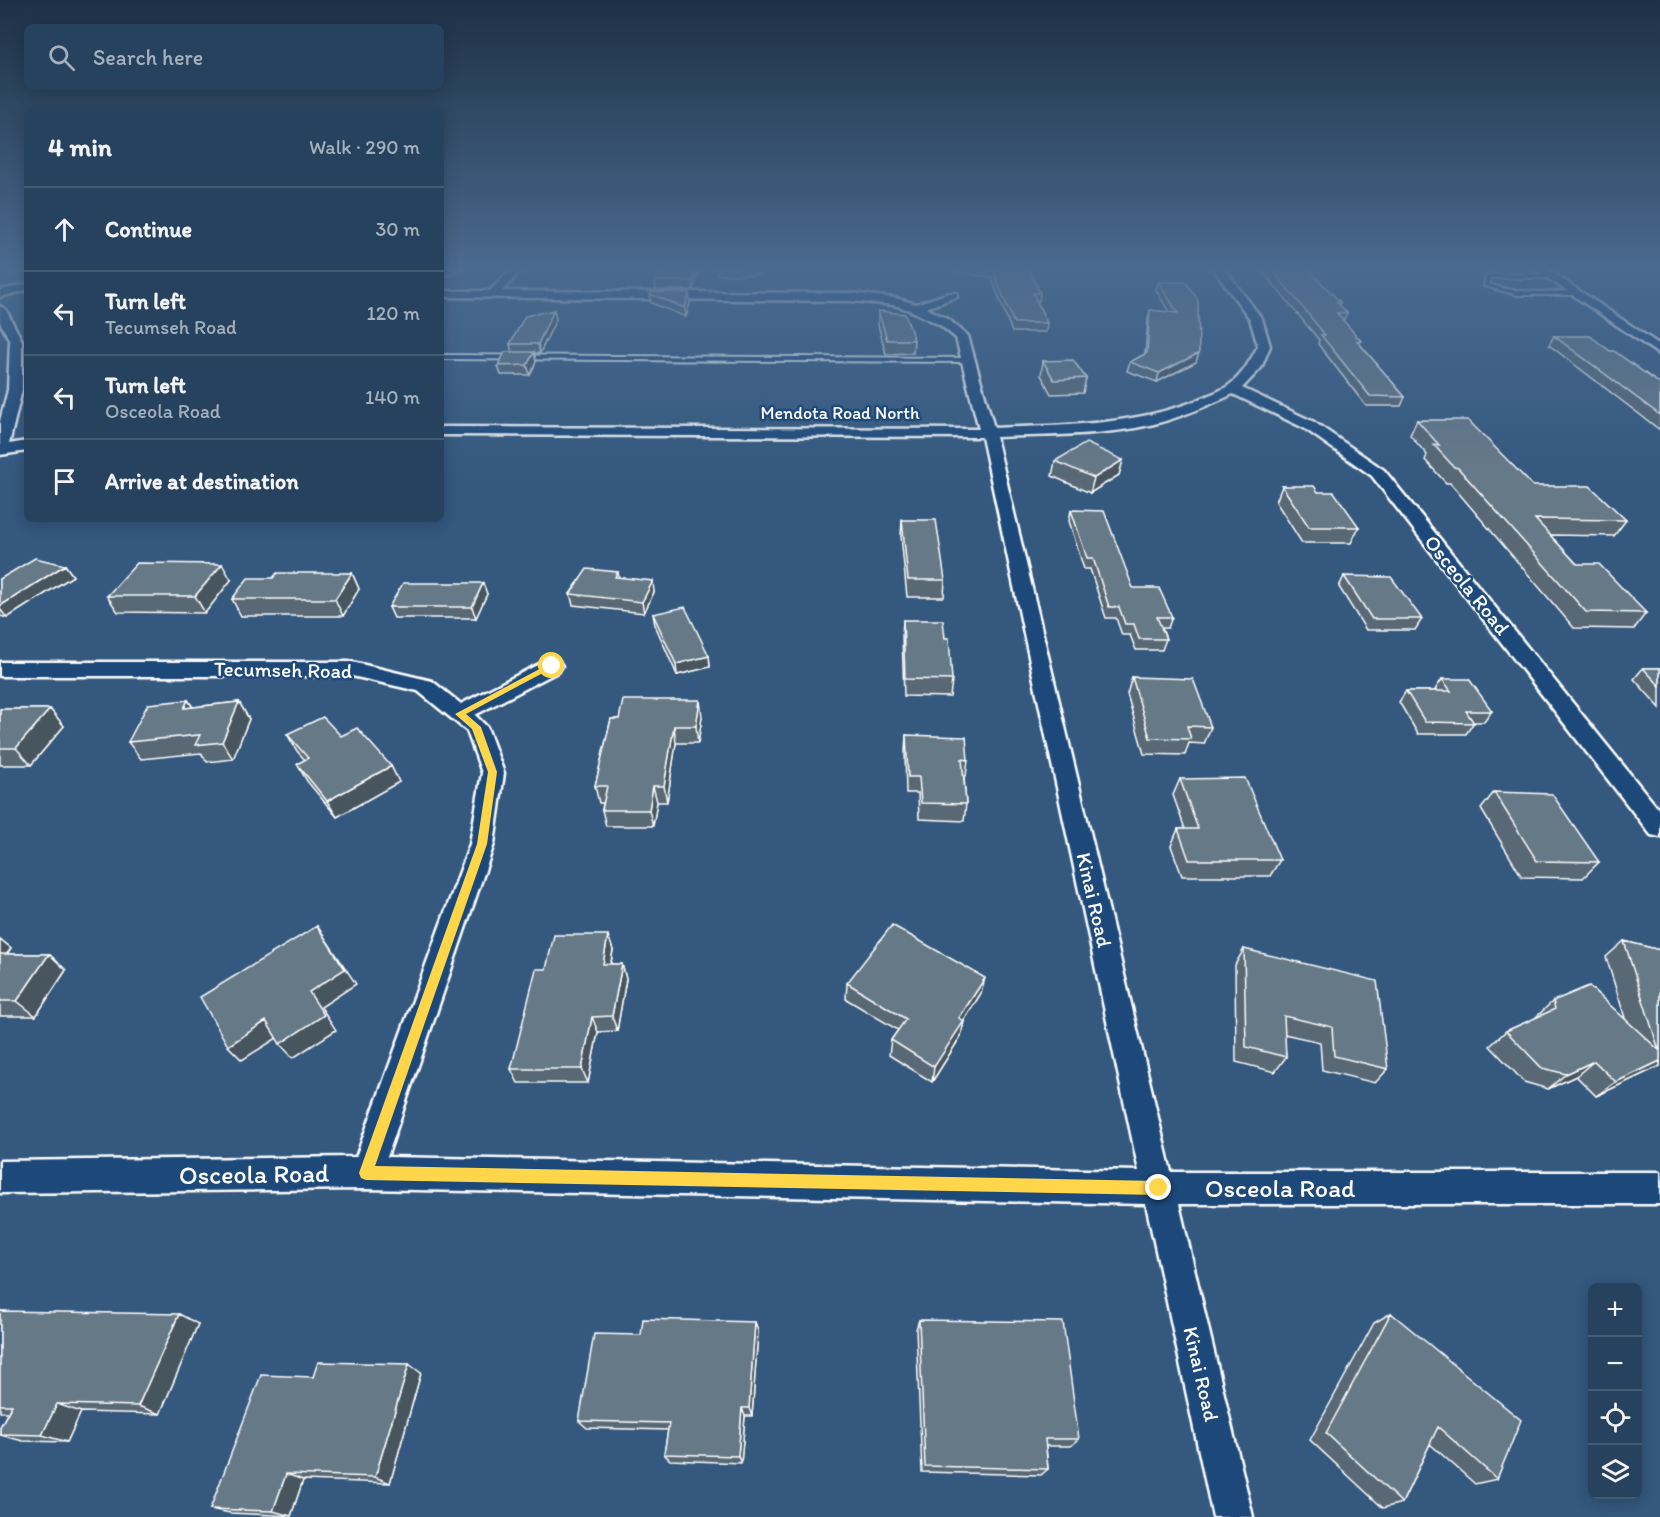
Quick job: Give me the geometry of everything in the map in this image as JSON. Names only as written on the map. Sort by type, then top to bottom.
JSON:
[{"type":"street","points":[[14,338],[15,390],[0,450],[24,446]]},
{"type":"street","name":"Kinai Road","points":[[962,338],[988,433],[1233,1517]]},
{"type":"street","points":[[1233,389],[1254,368],[1264,346],[1262,338]]},
{"type":"street","points":[[1641,338],[1660,351]]},
{"type":"street","name":"Mendota Road North","points":[[444,430],[988,433],[1084,429],[1151,420],[1196,406],[1233,389]]},
{"type":"street","name":"Osceola Road","points":[[1233,389],[1309,425],[1378,473],[1660,828]]},
{"type":"street","points":[[459,714],[552,666]]},
{"type":"street","name":"Tecumseh Road","points":[[0,669],[352,669],[425,686],[476,727],[492,772],[482,844],[366,1173]]},
{"type":"street","name":"Osceola Road","points":[[0,1177],[366,1173],[1159,1188],[1660,1188]]},
{"type":"lane","points":[[444,357],[968,360]]},
{"type":"building","points":[[513,338],[541,338],[538,344],[510,344]]},
{"type":"building","points":[[886,338],[913,338],[914,340],[887,340]]},
{"type":"building","points":[[1148,338],[1199,338],[1199,353],[1159,373],[1130,362],[1147,353]]},
{"type":"building","points":[[1323,338],[1358,338],[1361,341],[1357,341],[1405,397],[1370,396]]},
{"type":"building","points":[[1556,338],[1592,338],[1660,384],[1660,415]]},
{"type":"building","points":[[505,352],[534,352],[527,365],[498,366]]},
{"type":"building","points":[[1073,360],[1086,378],[1054,380],[1043,361]]},
{"type":"building","points":[[1417,420],[1468,420],[1533,486],[1590,486],[1626,520],[1535,519],[1577,564],[1599,564],[1646,613],[1586,612],[1458,468],[1454,467],[1433,444],[1439,445]]},
{"type":"building","points":[[1086,443],[1123,460],[1094,478],[1055,461]]},
{"type":"building","points":[[1282,486],[1314,486],[1318,492],[1334,492],[1359,527],[1309,527]]},
{"type":"building","points":[[1071,510],[1104,511],[1133,588],[1159,588],[1172,617],[1157,617],[1166,639],[1139,639],[1134,624],[1125,624],[1119,607],[1109,607],[1093,558],[1087,558]]},
{"type":"building","points":[[902,520],[936,520],[945,580],[908,580]]},
{"type":"building","points":[[35,558],[65,565],[0,606],[0,579]]},
{"type":"building","points":[[137,563],[222,564],[195,596],[107,596]]},
{"type":"building","points":[[587,569],[618,572],[615,577],[653,581],[642,602],[570,594]]},
{"type":"building","points":[[277,573],[352,573],[335,599],[232,599],[248,578],[273,578]]},
{"type":"building","points":[[1344,576],[1391,577],[1422,619],[1372,619]]},
{"type":"building","points":[[403,583],[483,583],[472,607],[389,607]]},
{"type":"building","points":[[685,607],[709,656],[676,664],[653,614]]},
{"type":"building","points":[[903,620],[943,620],[945,638],[949,638],[952,680],[905,679]]},
{"type":"building","points":[[1643,668],[1660,668],[1660,686]]},
{"type":"building","points":[[1132,677],[1193,679],[1211,727],[1187,726],[1191,739],[1150,738]]},
{"type":"building","points":[[1442,679],[1469,679],[1492,711],[1466,711],[1474,723],[1425,722],[1406,691],[1451,691]]},
{"type":"building","points":[[188,700],[184,708],[239,702],[222,742],[195,745],[200,735],[128,742],[148,704]]},
{"type":"building","points":[[623,700],[700,700],[696,726],[674,726],[664,786],[653,786],[649,810],[602,810],[607,786],[595,786],[611,719],[619,719]]},
{"type":"building","points":[[0,709],[50,709],[16,748],[0,748]]},
{"type":"building","points":[[323,717],[341,736],[357,728],[391,766],[327,801],[297,764],[308,758],[287,734]]},
{"type":"building","points":[[906,735],[966,737],[968,760],[962,759],[966,804],[921,803],[919,777],[908,777]]},
{"type":"building","points":[[1245,778],[1280,860],[1189,860],[1178,829],[1198,829],[1180,779]]},
{"type":"building","points":[[1494,792],[1552,794],[1599,862],[1537,861]]},
{"type":"building","points":[[892,925],[985,978],[959,1018],[964,1021],[934,1067],[891,1040],[906,1019],[847,983]]},
{"type":"building","points":[[317,926],[345,969],[309,992],[324,1015],[280,1044],[266,1021],[228,1046],[200,997]]},
{"type":"building","points":[[554,935],[608,935],[603,964],[622,964],[612,1016],[592,1017],[582,1069],[511,1069],[536,969],[546,969]]},
{"type":"building","points":[[1624,941],[1660,950],[1660,1061],[1616,1082],[1594,1061],[1566,1074],[1542,1068],[1506,1031],[1555,1009],[1553,1001],[1589,986],[1659,1050]]},
{"type":"building","points":[[1244,949],[1377,981],[1388,1069],[1334,1056],[1332,1027],[1284,1016],[1286,1057],[1246,1047]]},
{"type":"building","points":[[0,954],[49,954],[17,1001],[0,1001]]},
{"type":"building","points":[[0,1311],[179,1314],[138,1406],[57,1404],[42,1435],[0,1434],[0,1427],[12,1405],[0,1405]]},
{"type":"building","points":[[1391,1313],[1521,1420],[1497,1479],[1438,1427],[1402,1503],[1326,1433]]},
{"type":"building","points":[[643,1319],[755,1322],[749,1408],[742,1408],[738,1456],[664,1454],[669,1423],[579,1421],[594,1334],[641,1335]]},
{"type":"building","points":[[919,1320],[1063,1322],[1079,1439],[1045,1439],[1048,1469],[925,1466]]},
{"type":"building","points":[[318,1362],[409,1364],[375,1477],[286,1474],[273,1511],[210,1509],[261,1375],[313,1377]]},
{"type":"route","points":[[552,666],[459,714],[476,727],[492,772],[482,844],[366,1173],[1159,1188]]}]
